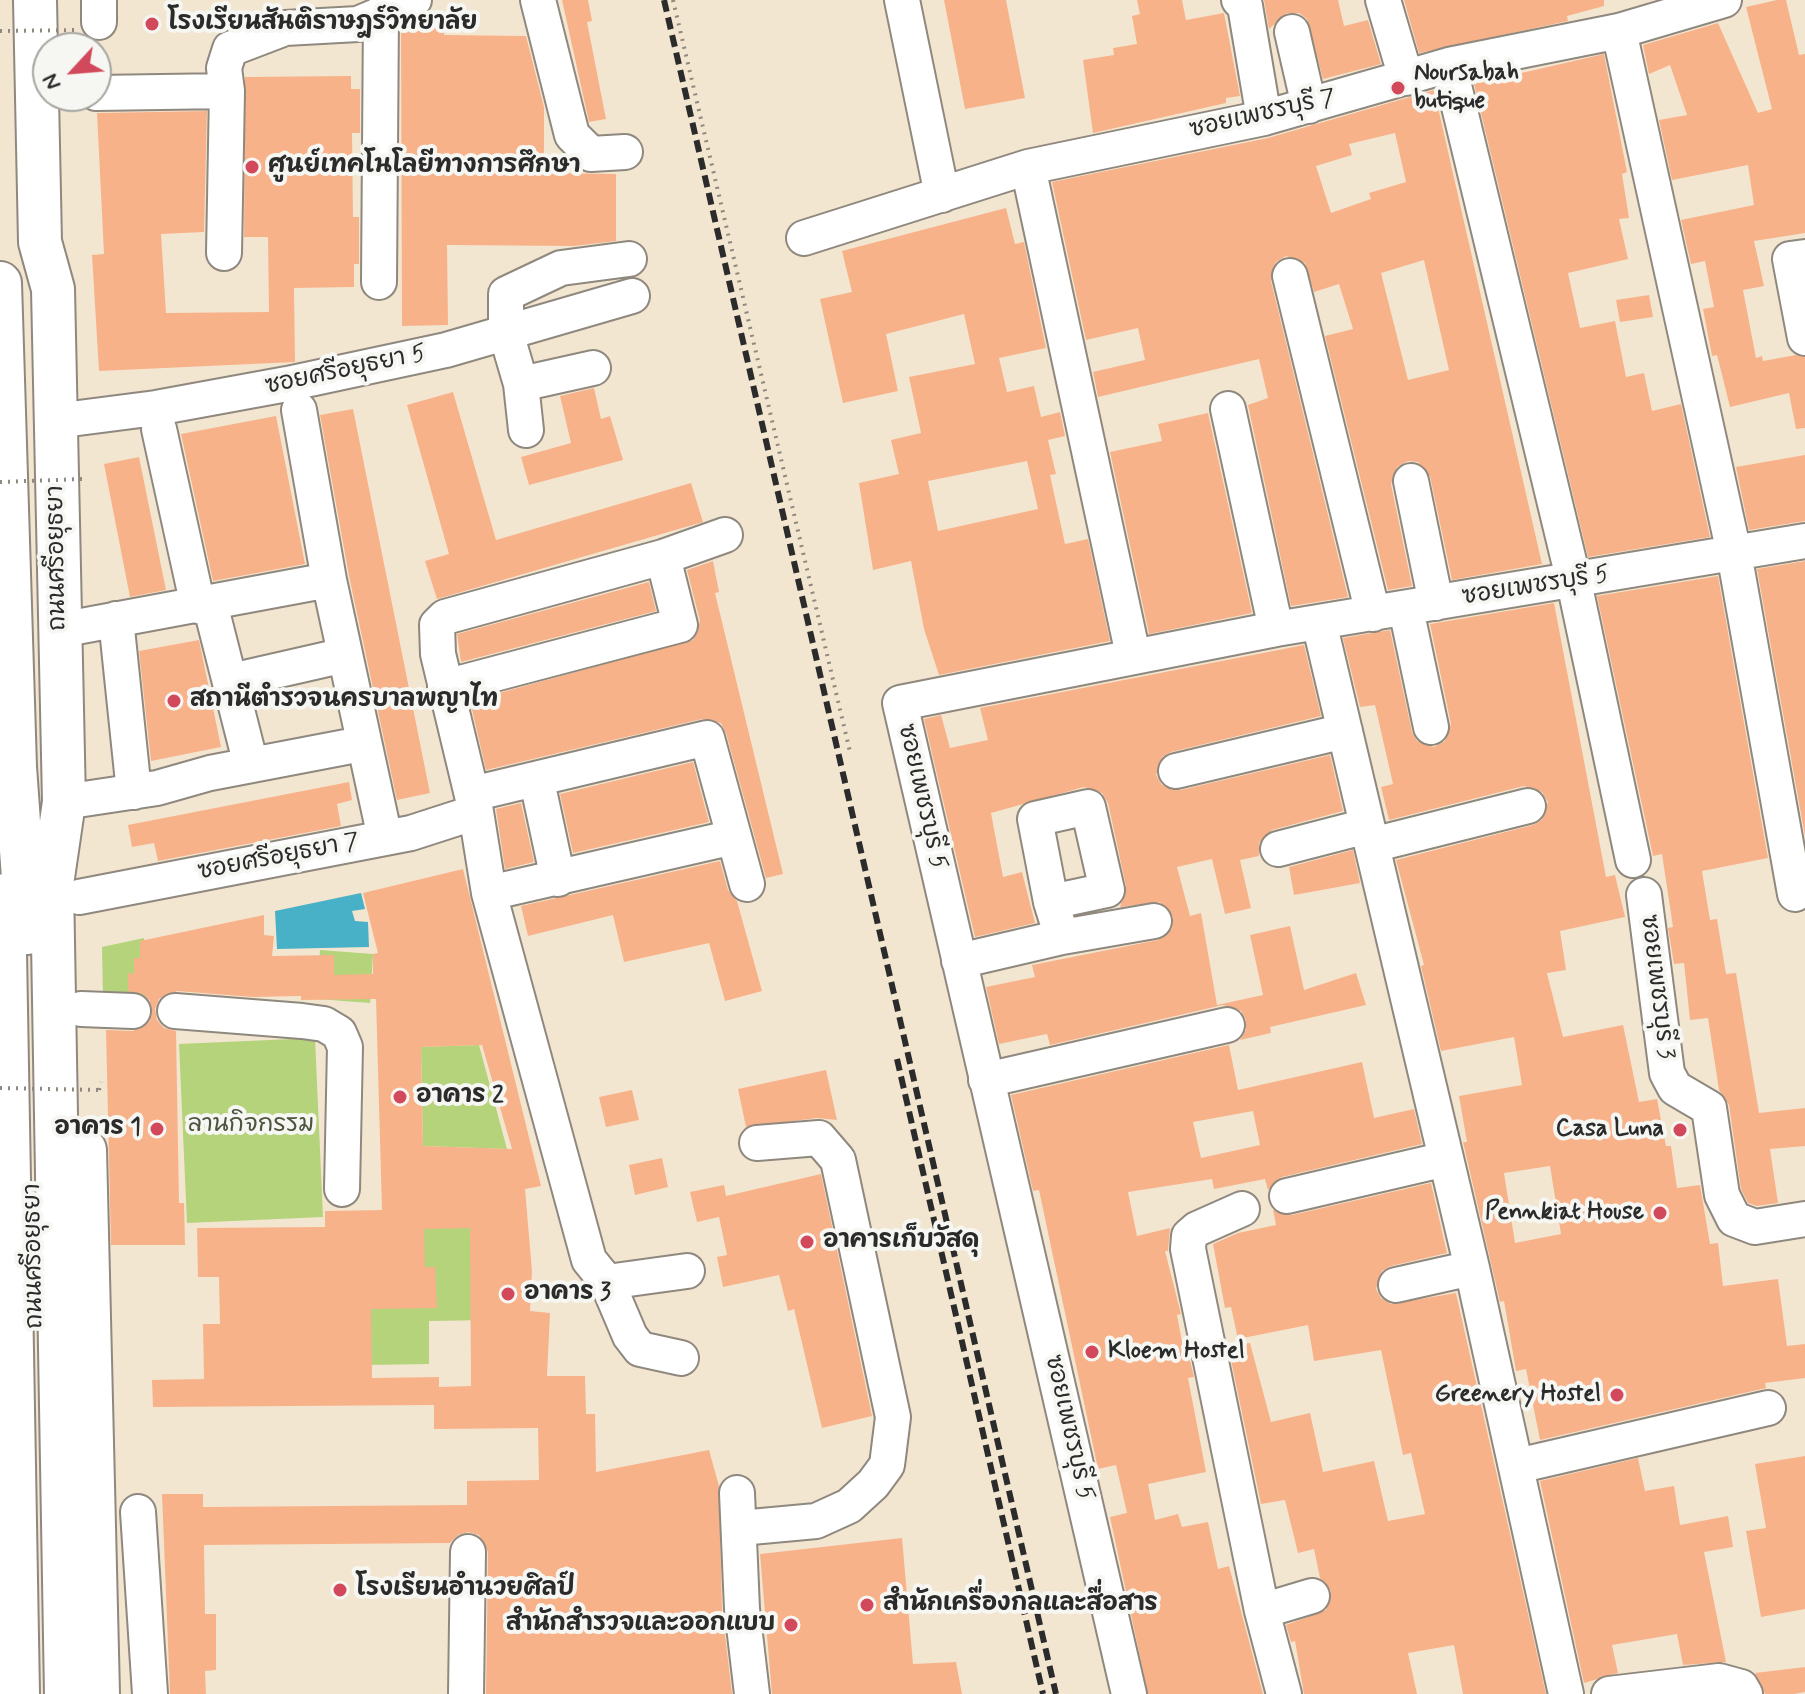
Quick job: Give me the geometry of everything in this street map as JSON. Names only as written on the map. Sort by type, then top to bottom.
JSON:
[{"type":"main road","name":"ถนนศรีอยุธยา","points":[[10,0],[14,249],[0,285],[5,617],[27,906],[44,1694]]},
{"type":"main road","name":"ถนนศรีอยุธยา","points":[[35,0],[40,242],[53,289],[64,814],[79,897],[98,1694]]},
{"type":"main road","name":"ถนนศรีอยุธยา","points":[[53,289],[65,240],[74,112]]},
{"type":"main road","name":"ถนนศรีอยุธยา","points":[[64,814],[52,884],[66,1694]]},
{"type":"main road","name":"ถนนศรีอยุธยา","points":[[18,819],[3,911],[7,1533],[18,1694]]},
{"type":"street","points":[[224,253],[227,91],[224,68],[230,49],[285,28],[358,24],[414,0]]},
{"type":"street","points":[[538,0],[572,135],[591,154],[625,152]]},
{"type":"street","points":[[902,0],[942,195]]},
{"type":"street","points":[[1239,0],[1245,6],[1264,118]]},
{"type":"street","points":[[1383,0],[1406,78]]},
{"type":"street","name":"ซอยเพชรบุรี 7","points":[[804,238],[1028,167],[1264,118],[1449,65],[1619,31],[1724,0]]},
{"type":"street","points":[[379,282],[381,13]]},
{"type":"street","points":[[1619,31],[1734,553],[1795,894]]},
{"type":"street","points":[[1292,32],[1309,106]]},
{"type":"street","points":[[1449,65],[1574,582],[1633,860]]},
{"type":"street","points":[[112,95],[227,91]]},
{"type":"street","points":[[1028,167],[1133,655]]},
{"type":"street","points":[[1805,257],[1790,259],[1805,338]]},
{"type":"street","points":[[526,430],[521,384],[506,333],[506,294],[561,268],[629,259]]},
{"type":"street","points":[[1290,276],[1405,609],[1431,727]]},
{"type":"street","name":"ซอยศรีอยุธยา 5","points":[[55,421],[156,408],[287,384],[506,333],[632,296]]},
{"type":"street","points":[[521,384],[593,368]]},
{"type":"street","points":[[1228,409],[1276,629]]},
{"type":"street","points":[[299,410],[329,580],[385,838]]},
{"type":"street","points":[[159,429],[204,605],[231,681],[251,765]]},
{"type":"street","points":[[1405,609],[1411,481]]},
{"type":"street","points":[[681,1358],[640,1349],[630,1336],[607,1282],[589,1260],[489,893],[474,803],[445,687],[437,625],[445,617],[663,557],[725,535]]},
{"type":"street","name":"ซอยเพชรบุรี 5","points":[[1129,1694],[900,703],[1276,629],[1574,582],[1805,541]]},
{"type":"street","points":[[445,687],[680,625],[663,557]]},
{"type":"street","points":[[60,630],[329,580]]},
{"type":"street","points":[[116,619],[134,792]]},
{"type":"street","points":[[1319,622],[1472,1268],[1566,1694]]},
{"type":"street","points":[[231,681],[332,658]]},
{"type":"street","points":[[1176,771],[1345,731]]},
{"type":"street","name":"ซอยศรีอยุธยา 7","points":[[79,897],[438,826],[474,803],[537,781],[707,738],[734,837]]},
{"type":"street","points":[[64,814],[134,792],[346,747]]},
{"type":"street","points":[[537,781],[558,879]]},
{"type":"street","points":[[1278,849],[1370,836],[1528,806]]},
{"type":"street","points":[[489,893],[734,837],[747,884]]},
{"type":"street","name":"ซอยเพชรบุรี 3","points":[[1644,895],[1667,1073],[1675,1088],[1709,1108],[1722,1195],[1734,1219],[1755,1227],[1805,1219]]},
{"type":"street","points":[[1051,902],[1062,937]]},
{"type":"street","points":[[959,961],[1062,937],[1154,921]]},
{"type":"street","points":[[81,1009],[133,1011]]},
{"type":"street","points":[[175,1011],[302,1021],[324,1024],[339,1033],[345,1047],[342,1189]]},
{"type":"street","points":[[986,1080],[1227,1025]]},
{"type":"street","points":[[740,1528],[816,1521],[849,1506],[873,1484],[887,1465],[893,1417],[838,1160],[819,1138],[757,1143]]},
{"type":"street","points":[[1287,1196],[1446,1159]]},
{"type":"street","points":[[1242,1209],[1197,1229],[1189,1236],[1188,1249],[1262,1611],[1284,1694]]},
{"type":"street","points":[[1396,1285],[1472,1268]]},
{"type":"street","points":[[607,1282],[687,1271]]},
{"type":"street","points":[[1517,1466],[1768,1408]]},
{"type":"street","points":[[737,1493],[742,1609],[752,1694]]},
{"type":"street","points":[[138,1512],[150,1694]]},
{"type":"street","points":[[466,1694],[468,1552]]},
{"type":"street","points":[[1262,1611],[1312,1596]]},
{"type":"street","points":[[1609,1694],[1719,1681],[1741,1687],[1745,1694]]},
{"type":"path","points":[[673,0],[850,752]]},
{"type":"path","points":[[0,31],[81,20]]},
{"type":"path","points":[[2,461],[82,479]]},
{"type":"path","points":[[0,1088],[99,1090],[101,1082]]},
{"type":"green space","points":[[144,938],[146,1001],[103,1000],[102,947]]},
{"type":"green space","points":[[320,950],[373,954],[370,1003],[317,999]]},
{"type":"green space","name":"ลานกิจกรรม","points":[[315,1038],[323,1217],[187,1223],[179,1044]]},
{"type":"green space","points":[[479,1045],[507,1149],[423,1146],[421,1047]]},
{"type":"green space","points":[[491,1220],[494,1320],[429,1321],[429,1364],[364,1365],[363,1298],[421,1221]]},
{"type":"water","points":[[361,893],[365,909],[352,911],[355,921],[368,922],[369,947],[277,949],[275,911]]},
{"type":"building","points":[[562,0],[588,0],[592,21],[587,22],[606,119],[589,122]]},
{"type":"building","points":[[944,0],[1006,0],[1025,98],[965,109]]},
{"type":"building","points":[[1137,0],[1182,0],[1186,20],[1224,13],[1240,96],[1226,98],[1226,103],[1093,133],[1083,60],[1114,55],[1113,48],[1137,44],[1132,16],[1140,14]]},
{"type":"building","points":[[1264,0],[1338,0],[1344,26],[1368,20],[1381,64],[1323,79],[1307,19],[1299,13],[1287,13],[1269,29]]},
{"type":"building","points":[[1404,0],[1604,0],[1604,6],[1567,16],[1568,21],[1419,53]]},
{"type":"building","points":[[1786,0],[1799,55],[1805,54],[1805,233],[1754,241],[1764,286],[1743,290],[1756,358],[1762,356],[1763,361],[1796,355],[1805,357],[1805,428],[1796,429],[1789,393],[1730,407],[1717,355],[1712,356],[1703,309],[1714,307],[1705,261],[1691,264],[1681,220],[1754,205],[1748,165],[1672,180],[1659,120],[1687,115],[1670,65],[1649,74],[1643,45],[1718,23],[1758,113],[1772,109],[1746,7]]},
{"type":"building","points":[[444,28],[444,35],[526,36],[544,107],[544,173],[616,174],[616,241],[574,246],[447,245],[448,325],[402,326],[401,29]]},
{"type":"building","points":[[1604,54],[1627,172],[1622,174],[1629,218],[1619,219],[1628,259],[1568,273],[1580,328],[1615,321],[1626,377],[1644,373],[1652,411],[1681,404],[1710,537],[1588,557],[1474,84]]},
{"type":"building","points":[[351,76],[351,89],[360,89],[360,133],[352,133],[353,217],[359,217],[359,264],[354,264],[354,287],[294,288],[295,362],[99,371],[92,255],[104,254],[97,113],[207,111],[204,232],[161,234],[166,313],[269,312],[268,237],[244,237],[245,77]]},
{"type":"building","points":[[1434,90],[1542,564],[1452,580],[1430,476],[1418,462],[1408,461],[1397,467],[1391,484],[1412,586],[1388,590],[1325,336],[1353,329],[1339,284],[1314,292],[1305,263],[1286,256],[1276,262],[1271,281],[1348,597],[1291,606],[1248,405],[1268,398],[1259,359],[1098,397],[1093,372],[1145,360],[1138,328],[1086,340],[1052,182],[1268,138]],"holes":[[[1395,133],[1406,182],[1369,193],[1371,199],[1331,213],[1316,166],[1352,155],[1349,144]],[[1424,260],[1449,370],[1408,380],[1381,273]]]},
{"type":"building","points":[[1006,208],[1015,244],[1024,242],[1046,348],[999,358],[1007,392],[1034,386],[1041,417],[1060,412],[1065,436],[1048,440],[1056,474],[1050,475],[1065,544],[1088,539],[1110,641],[939,675],[924,629],[911,561],[873,570],[859,483],[899,474],[891,440],[921,433],[909,377],[975,364],[964,314],[886,334],[898,391],[843,403],[820,299],[852,292],[842,251]],"holes":[[[1027,461],[1038,509],[938,531],[928,481]]]},
{"type":"building","points":[[1649,295],[1653,317],[1620,322],[1616,300]]},
{"type":"building","points":[[594,388],[601,419],[610,416],[623,460],[529,485],[521,457],[571,443],[560,396]]},
{"type":"building","points":[[453,392],[496,540],[691,483],[703,522],[437,599],[425,561],[449,554],[407,405]]},
{"type":"building","points":[[353,409],[430,793],[397,800],[349,576],[320,415]]},
{"type":"building","points":[[1208,413],[1252,613],[1149,634],[1110,452],[1162,441],[1158,424]]},
{"type":"building","points":[[276,416],[305,564],[213,581],[181,434]]},
{"type":"building","points":[[1805,455],[1805,521],[1749,530],[1736,467]]},
{"type":"building","points":[[139,457],[166,590],[130,597],[104,464]]},
{"type":"building","points":[[713,561],[719,592],[715,593],[783,874],[766,878],[721,723],[702,719],[486,770],[470,701],[693,640],[700,621],[687,570]]},
{"type":"building","points":[[1805,561],[1805,836],[1757,569]]},
{"type":"building","points":[[1718,576],[1768,858],[1702,871],[1710,920],[1717,919],[1726,974],[1736,973],[1759,1113],[1805,1108],[1805,1146],[1770,1149],[1778,1203],[1757,1206],[1748,1203],[1741,1189],[1729,1105],[1719,1090],[1708,1018],[1690,1020],[1684,963],[1674,964],[1668,928],[1673,927],[1662,854],[1653,856],[1597,596]]},
{"type":"building","points":[[649,582],[656,611],[461,662],[457,634]]},
{"type":"building","points":[[1554,603],[1606,877],[1615,875],[1625,917],[1560,931],[1566,970],[1547,973],[1563,1037],[1623,1025],[1639,1102],[1657,1099],[1666,1146],[1671,1146],[1677,1188],[1700,1185],[1710,1244],[1718,1243],[1723,1286],[1778,1279],[1787,1346],[1805,1344],[1805,1378],[1765,1383],[1766,1388],[1540,1440],[1526,1369],[1516,1371],[1504,1301],[1500,1302],[1463,1142],[1467,1142],[1459,1096],[1522,1085],[1514,1037],[1441,1051],[1421,966],[1424,965],[1396,860],[1533,825],[1542,820],[1548,802],[1542,792],[1524,786],[1389,820],[1381,787],[1393,784],[1375,705],[1360,707],[1343,638],[1390,630],[1412,732],[1417,741],[1434,747],[1445,741],[1451,724],[1430,624]],"holes":[[[1550,1166],[1561,1234],[1515,1243],[1504,1173]]]},
{"type":"building","name":"สถานีตำรวจนครบาลพญาไท","points":[[199,640],[221,747],[151,761],[139,651]]},
{"type":"building","points":[[1304,645],[1321,716],[1171,752],[1162,757],[1156,775],[1162,785],[1181,790],[1330,755],[1343,811],[1272,830],[1259,843],[1259,856],[1240,860],[1251,908],[1225,914],[1212,859],[1177,867],[1190,916],[1201,913],[1217,1005],[1263,995],[1250,935],[1290,926],[1304,990],[1356,973],[1366,1005],[1270,1027],[1271,1033],[1240,1040],[1246,1030],[1246,1020],[1241,1011],[1223,1005],[1050,1045],[1047,1034],[999,1044],[986,987],[1035,977],[1032,965],[1158,940],[1172,929],[1173,917],[1160,902],[1120,907],[1126,886],[1108,803],[1102,793],[1084,787],[991,813],[1003,877],[1022,872],[1035,923],[975,937],[924,719],[941,715],[950,748],[988,740],[980,708]]},
{"type":"building","points":[[693,762],[709,822],[573,853],[560,794]]},
{"type":"building","points":[[349,782],[352,800],[337,804],[341,826],[158,861],[154,843],[132,847],[128,825]]},
{"type":"building","points":[[521,803],[534,862],[505,869],[496,809]]},
{"type":"building","points":[[1353,850],[1360,883],[1294,895],[1289,867]]},
{"type":"building","points":[[720,861],[728,890],[737,901],[762,991],[725,1001],[709,943],[624,962],[613,915],[528,936],[521,906]]},
{"type":"building","points":[[463,869],[541,1186],[525,1189],[532,1271],[530,1311],[550,1313],[547,1376],[585,1376],[586,1414],[595,1414],[596,1472],[709,1450],[719,1486],[722,1610],[732,1694],[486,1694],[488,1552],[479,1535],[468,1532],[458,1535],[450,1543],[204,1545],[205,1614],[216,1614],[216,1670],[205,1671],[206,1694],[170,1694],[162,1494],[203,1494],[203,1507],[467,1505],[467,1481],[539,1480],[538,1428],[434,1429],[434,1405],[153,1407],[152,1380],[204,1379],[203,1324],[220,1324],[219,1277],[198,1277],[197,1228],[325,1227],[325,1211],[382,1210],[376,999],[301,1000],[301,996],[253,997],[177,991],[159,999],[155,1009],[157,1020],[164,1028],[176,1031],[179,1203],[184,1203],[185,1245],[111,1245],[106,1030],[133,1031],[150,1021],[150,1001],[143,994],[128,991],[128,973],[134,974],[134,958],[140,958],[140,941],[264,915],[264,935],[274,936],[272,956],[334,955],[334,975],[373,974],[373,954],[378,953],[363,893]],"holes":[[[482,1045],[512,1149],[423,1146],[421,1047]],[[470,1228],[471,1386],[439,1387],[439,1377],[372,1378],[371,1309],[437,1308],[435,1267],[425,1267],[424,1229]]]},
{"type":"building","points":[[1229,1045],[1238,1090],[1362,1062],[1374,1118],[1414,1109],[1422,1144],[1282,1177],[1268,1190],[1265,1179],[1214,1189],[1212,1179],[1128,1192],[1137,1236],[1170,1228],[1168,1251],[1165,1251],[1181,1314],[1177,1315],[1184,1352],[1188,1352],[1194,1377],[1188,1378],[1206,1472],[1148,1484],[1155,1520],[1178,1514],[1182,1527],[1208,1522],[1218,1569],[1229,1566],[1263,1694],[1148,1694],[1110,1517],[1127,1513],[1116,1465],[1098,1469],[1039,1190],[1033,1191],[1011,1095]],"holes":[[[1253,1111],[1260,1145],[1201,1158],[1193,1122]]]},
{"type":"building","points":[[826,1070],[837,1120],[817,1118],[746,1127],[738,1089]]},
{"type":"building","points":[[632,1090],[639,1120],[606,1127],[599,1097]]},
{"type":"building","points":[[662,1158],[668,1187],[635,1195],[629,1165]]},
{"type":"building","points":[[821,1174],[872,1416],[822,1428],[794,1309],[788,1311],[779,1275],[723,1287],[717,1257],[727,1255],[719,1217],[697,1222],[690,1192],[724,1185],[726,1196]]},
{"type":"building","points":[[1431,1183],[1447,1253],[1391,1266],[1382,1271],[1376,1289],[1381,1298],[1391,1304],[1456,1293],[1546,1694],[1463,1694],[1454,1645],[1408,1653],[1417,1694],[1304,1694],[1295,1641],[1291,1642],[1286,1625],[1326,1610],[1331,1591],[1320,1578],[1314,1549],[1298,1553],[1285,1500],[1261,1504],[1228,1346],[1250,1343],[1271,1422],[1310,1413],[1323,1472],[1374,1461],[1388,1521],[1425,1514],[1411,1453],[1403,1455],[1381,1350],[1314,1361],[1308,1325],[1238,1339],[1231,1307],[1225,1308],[1213,1244],[1238,1233],[1276,1225],[1273,1210],[1292,1215]]},
{"type":"building","points":[[1805,1456],[1805,1609],[1761,1617],[1746,1531],[1766,1528],[1755,1464]]},
{"type":"building","points":[[1638,1458],[1645,1491],[1674,1486],[1680,1525],[1728,1516],[1733,1547],[1704,1552],[1726,1662],[1683,1665],[1677,1634],[1612,1645],[1618,1673],[1584,1683],[1540,1481]]},
{"type":"building","points":[[902,1538],[913,1664],[956,1662],[962,1694],[772,1694],[760,1554]]},
{"type":"building","points":[[1805,1667],[1805,1692],[1794,1694],[1765,1694],[1755,1673]]},
{"type":"railway","points":[[664,0],[1056,1694]]},
{"type":"railway","points":[[897,1059],[1043,1694]]},
{"type":"place","name":"โรงเรียนสันติราษฎร์วิทยาลัย","points":[[152,24]]},
{"type":"place","name":"Noursabah butique","points":[[1398,88]]},
{"type":"place","name":"ศูนย์เทคโนโลยีทางการศึกษา","points":[[252,167]]},
{"type":"place","name":"สถานีตำรวจนครบาลพญาไท","points":[[174,701]]},
{"type":"place","name":"อาคาร 2","points":[[400,1097]]},
{"type":"place","name":"อาคาร 1","points":[[157,1129]]},
{"type":"place","name":"Casa Luna","points":[[1680,1130]]},
{"type":"place","name":"Pennkiat House","points":[[1660,1213]]},
{"type":"place","name":"อาคารเก็บวัสดุ","points":[[807,1242]]},
{"type":"place","name":"อาคาร 3","points":[[508,1294]]},
{"type":"place","name":"Kloem Hostel","points":[[1092,1352]]},
{"type":"place","name":"Greenery Hostel","points":[[1617,1395]]},
{"type":"place","name":"โรงเรียนอำนวยศิลป์","points":[[340,1590]]},
{"type":"place","name":"สำนักเครื่องกลและสื่อสาร","points":[[867,1605]]},
{"type":"place","name":"สำนักสำรวจและออกแบบ","points":[[791,1625]]}]
